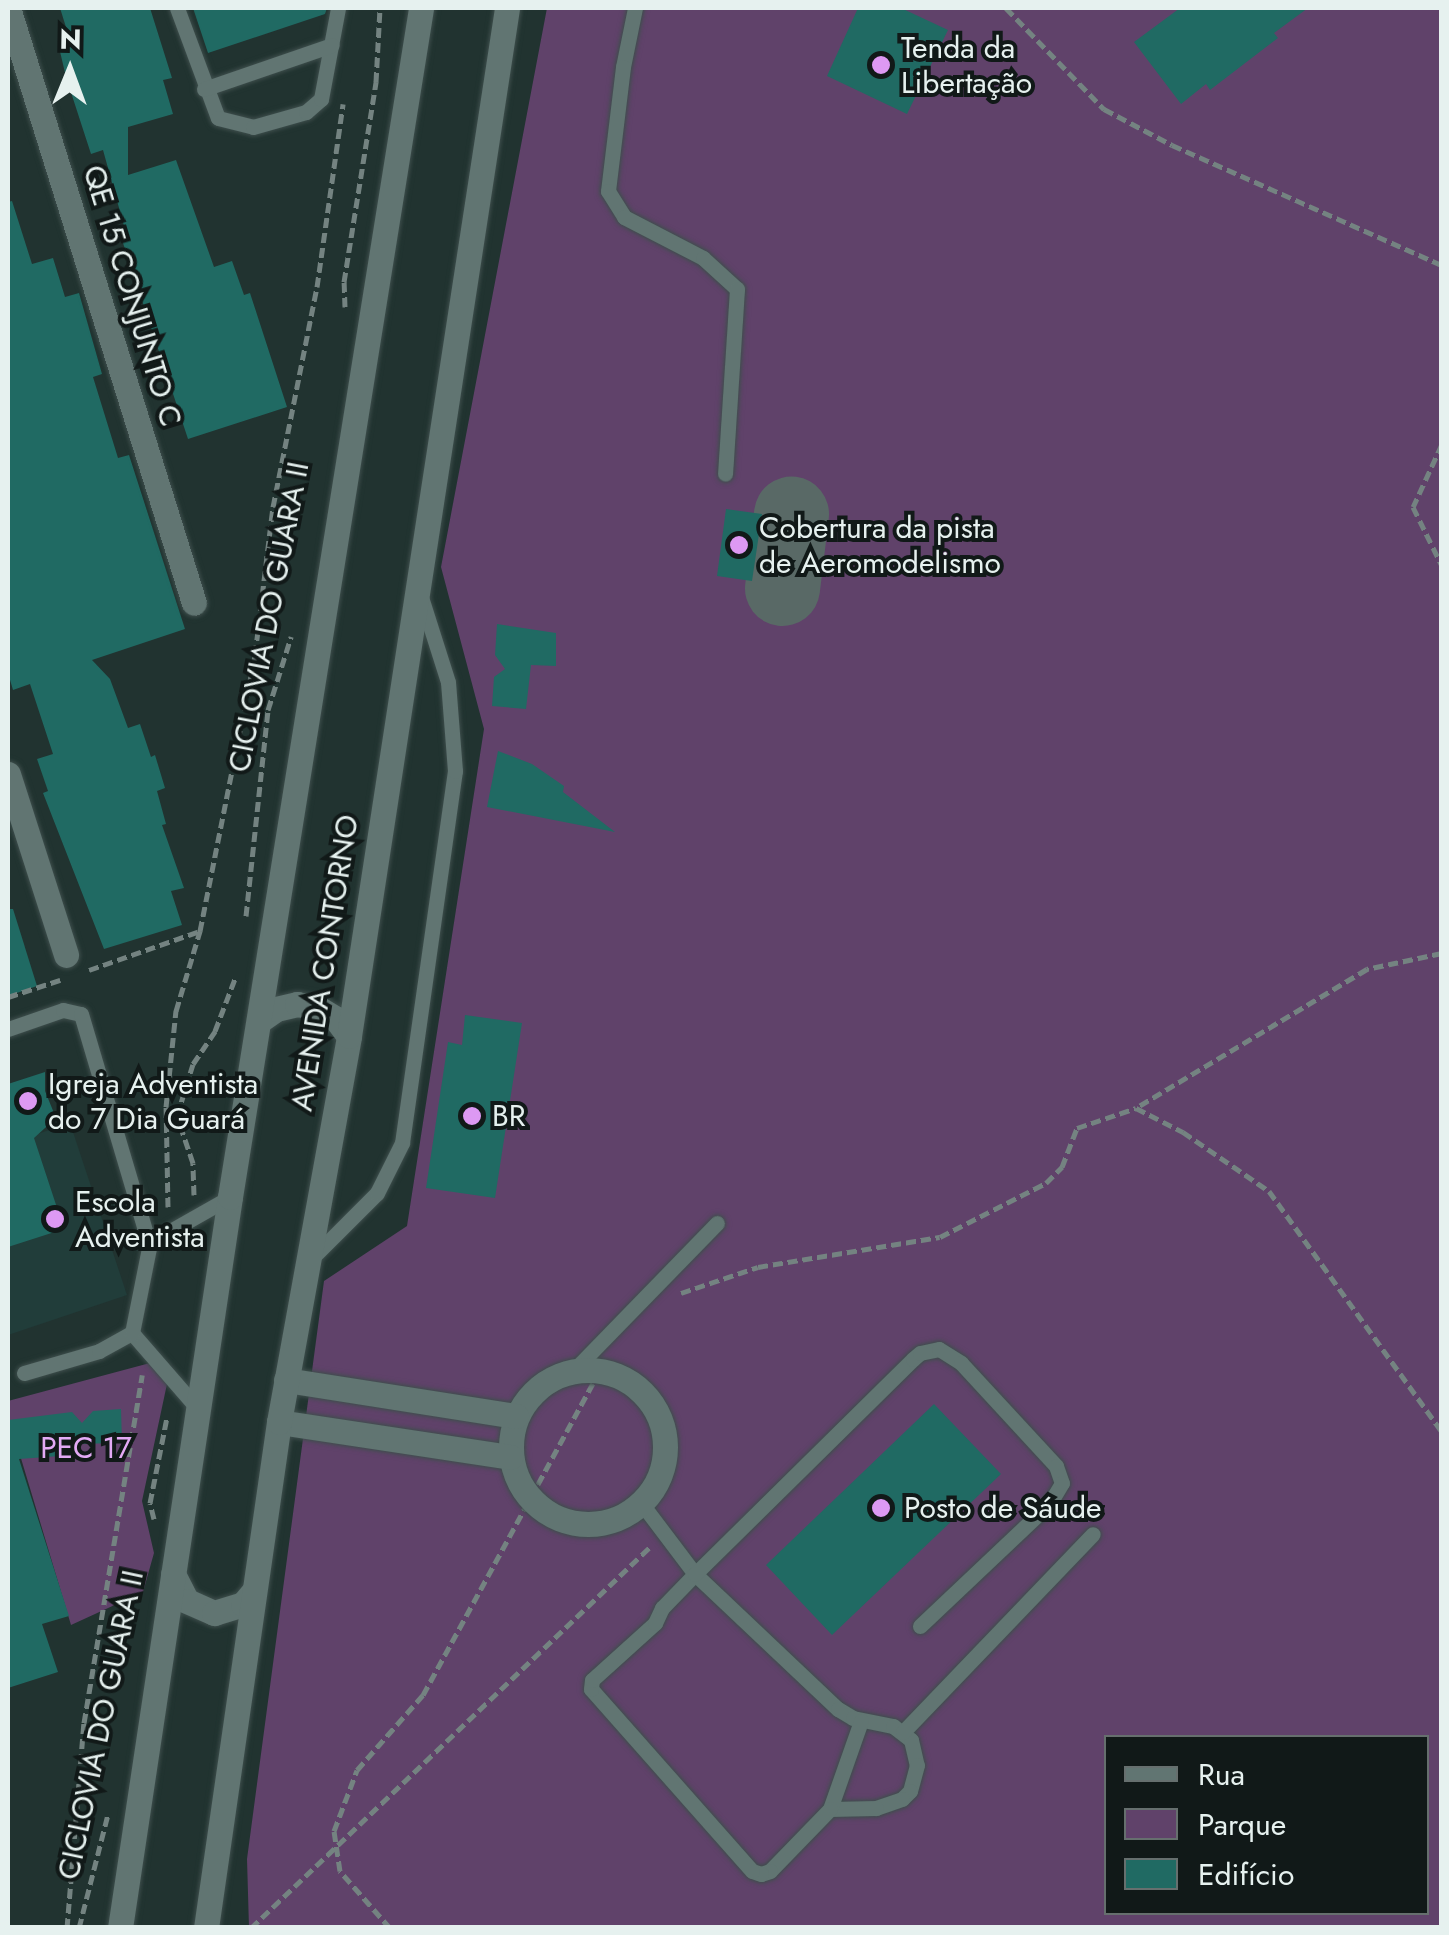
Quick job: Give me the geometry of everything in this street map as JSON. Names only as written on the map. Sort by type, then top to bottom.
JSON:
[{"type":"main road","name":"QE 15 CONJUNTO C","points":[[8,8],[194,603]]},
{"type":"main road","name":"AVENIDA CONTORNO","points":[[120,1928],[230,1197],[421,8]]},
{"type":"main road","name":"AVENIDA CONTORNO","points":[[206,1928],[286,1380],[349,1036],[507,8]]},
{"type":"main road","points":[[8,774],[73,968]]},
{"type":"main road","points":[[259,1022],[276,1009],[297,1004],[318,1008],[336,1019],[349,1036]]},
{"type":"main road","points":[[587,1370],[624,1377],[644,1392],[662,1424],[666,1462],[657,1485],[642,1504],[621,1518],[584,1524],[548,1514],[529,1498],[510,1458],[516,1416],[541,1386],[587,1370]]},
{"type":"main road","points":[[286,1380],[516,1416]]},
{"type":"main road","points":[[280,1422],[510,1458]]},
{"type":"main road","points":[[173,1574],[186,1601],[214,1613],[230,1611],[254,1592]]},
{"type":"lane","points":[[177,8],[218,118],[237,126],[263,125],[306,112],[322,99],[338,8]]},
{"type":"lane","points":[[635,8],[622,67],[608,190],[624,217],[703,258],[737,289],[724,474]]},
{"type":"lane","points":[[204,89],[332,44]]},
{"type":"lane","points":[[306,1264],[377,1193],[402,1143],[455,771],[448,682],[416,583]]},
{"type":"lane","points":[[8,1029],[63,1010],[81,1014],[142,1230],[151,1238]]},
{"type":"lane","points":[[151,1238],[230,1197]]},
{"type":"lane","points":[[587,1370],[717,1223]]},
{"type":"lane","points":[[132,1333],[151,1238]]},
{"type":"lane","points":[[132,1333],[198,1409]]},
{"type":"lane","points":[[24,1373],[99,1351],[132,1333]]},
{"type":"lane","points":[[861,1721],[830,1809],[770,1871],[752,1871],[591,1689],[592,1680],[655,1624],[662,1608],[913,1359],[939,1349],[961,1363],[1033,1440],[1056,1466],[1062,1483],[1050,1503],[920,1626]]},
{"type":"lane","points":[[642,1504],[696,1574],[838,1709],[861,1721],[904,1732],[916,1752],[910,1790],[892,1805],[830,1809]]},
{"type":"lane","points":[[904,1732],[1093,1534]]},
{"type":"path","points":[[345,318],[344,282],[376,82],[380,8]]},
{"type":"path","points":[[1006,8],[1104,109],[1172,146],[1442,265]]},
{"type":"path","points":[[168,1232],[166,1107],[176,1011],[200,932],[256,655],[273,507],[317,287],[344,101]]},
{"type":"path","points":[[1442,444],[1413,506],[1442,566]]},
{"type":"path","name":"CICLOVIA DO GUARA II","points":[[244,927],[268,710],[294,625]]},
{"type":"path","points":[[8,997],[73,968],[200,932]]},
{"type":"path","points":[[667,1306],[680,1293],[758,1267],[940,1238],[1046,1183],[1062,1167],[1077,1128],[1136,1108],[1367,970],[1442,953]]},
{"type":"path","points":[[195,1218],[193,1164],[177,1116],[193,1064],[215,1032],[240,966]]},
{"type":"path","points":[[1136,1108],[1183,1132],[1269,1190],[1442,1432]]},
{"type":"path","points":[[67,1928],[84,1722],[146,1350]]},
{"type":"path","points":[[390,1928],[340,1870],[334,1831],[357,1770],[423,1695],[529,1498],[587,1370]]},
{"type":"path","name":"CICLOVIA DO GUARA II","points":[[158,1537],[150,1503],[174,1383]]},
{"type":"path","points":[[251,1928],[663,1534]]},
{"type":"path","name":"CICLOVIA DO GUARA II","points":[[78,1928],[109,1810]]},
{"type":"shaded area","name":"Escola Adventista","points":[[70,1123],[127,1295],[8,1335],[8,1144]]},
{"type":"green space","points":[[547,8],[1441,8],[1441,1927],[249,1928],[247,1859],[324,1281],[407,1226],[484,729],[441,567]]},
{"type":"green space","name":"PEC 17","points":[[150,1363],[167,1384],[142,1501],[154,1553],[143,1592],[71,1625],[8,1415],[8,1401]]},
{"type":"building","points":[[60,8],[150,8],[172,78],[163,80],[173,114],[128,127],[128,175],[176,160],[214,267],[232,261],[244,295],[250,293],[287,407],[188,439],[118,228],[124,226],[103,150],[91,154],[66,77],[58,43],[70,40]]},
{"type":"building","points":[[193,8],[327,8],[325,14],[208,53]]},
{"type":"building","name":"Tenda da Libertação","points":[[858,8],[901,8],[948,30],[907,114],[827,76]]},
{"type":"building","points":[[1180,8],[1308,8],[1274,33],[1278,38],[1210,90],[1206,84],[1181,104],[1134,42]]},
{"type":"building","points":[[12,201],[32,264],[53,258],[65,297],[79,293],[102,374],[93,377],[118,458],[129,455],[185,629],[92,660],[110,679],[128,728],[140,724],[151,757],[155,755],[165,788],[157,791],[166,824],[162,825],[184,888],[171,891],[182,925],[104,949],[43,793],[48,791],[37,759],[53,754],[30,684],[13,690],[8,673],[8,202]]},
{"type":"building","name":"Cobertura da pista de Aeromodelismo","points":[[726,509],[762,514],[752,581],[717,576]]},
{"type":"building","points":[[497,624],[556,633],[556,666],[531,665],[526,709],[492,706],[494,677],[505,669],[495,655]]},
{"type":"building","points":[[498,751],[532,764],[564,786],[563,792],[615,832],[487,807]]},
{"type":"building","points":[[8,909],[13,909],[37,986],[8,996]]},
{"type":"building","name":"BR","points":[[465,1015],[522,1023],[495,1198],[426,1188],[448,1042],[462,1045]]},
{"type":"building","points":[[45,1072],[45,1091],[56,1118],[34,1138],[64,1229],[8,1247],[8,1084]]},
{"type":"building","name":"Posto de Sáude","points":[[934,1404],[1001,1474],[832,1635],[766,1565]]},
{"type":"building","points":[[121,1409],[122,1443],[72,1444],[73,1455],[19,1459],[69,1616],[42,1624],[58,1672],[8,1688],[8,1420],[72,1412],[82,1423],[93,1411]]},
{"type":"taxiway","points":[[782,588],[791,514]]},
{"type":"place","name":"Tenda da Libertação","points":[[881,65]]},
{"type":"place","name":"Cobertura da pista de Aeromodelismo","points":[[739,545]]},
{"type":"place","name":"Igreja Adventista do 7 Dia Guará","points":[[28,1101]]},
{"type":"place","name":"BR","points":[[472,1116]]},
{"type":"place","name":"Escola Adventista","points":[[55,1219]]},
{"type":"place","name":"Posto de Sáude","points":[[881,1508]]}]
